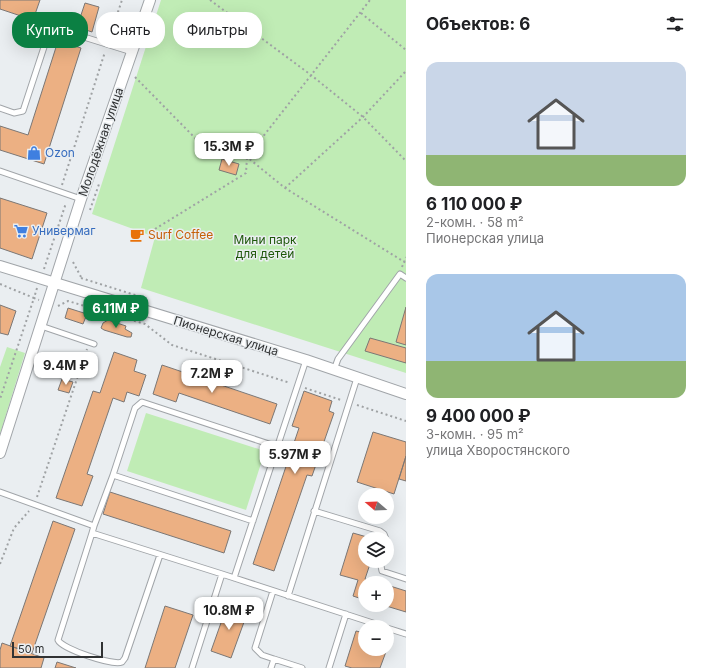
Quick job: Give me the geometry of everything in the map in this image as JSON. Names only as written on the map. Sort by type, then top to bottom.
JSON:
[{"type":"street","name":"Молодёжная улица","points":[[0,453],[81,199],[150,0]]},
{"type":"street","name":"Пионерская улица","points":[[0,266],[77,291],[306,360],[406,394]]},
{"type":"lane","points":[[0,108],[19,113],[26,107],[51,30],[59,29],[96,40]]},
{"type":"lane","points":[[120,48],[132,52]]},
{"type":"lane","points":[[0,171],[81,199]]},
{"type":"lane","points":[[334,370],[338,359],[400,274],[406,278]]},
{"type":"lane","points":[[41,326],[92,343]]},
{"type":"lane","points":[[234,578],[306,360]]},
{"type":"lane","points":[[288,596],[357,378]]},
{"type":"lane","points":[[160,555],[125,658],[122,662],[113,664],[64,647],[58,640],[94,526],[113,475],[135,408],[142,402],[278,446]]},
{"type":"lane","points":[[113,475],[253,521]]},
{"type":"lane","points":[[0,492],[94,526]]},
{"type":"lane","points":[[314,511],[381,532]]},
{"type":"lane","points":[[92,533],[364,620]]},
{"type":"lane","points":[[381,568],[382,571],[406,580]]},
{"type":"lane","points":[[192,668],[222,574]]},
{"type":"lane","points":[[273,591],[255,648],[262,655],[302,668]]},
{"type":"lane","points":[[329,668],[346,614]]},
{"type":"lane","points":[[394,630],[406,634]]},
{"type":"lane","points":[[271,668],[274,659]]},
{"type":"path","points":[[118,12],[122,0]]},
{"type":"path","points":[[210,0],[311,75],[363,116],[406,161]]},
{"type":"path","points":[[155,229],[246,173],[247,157],[370,0]]},
{"type":"path","points":[[361,13],[406,50]]},
{"type":"path","points":[[60,192],[107,48]]},
{"type":"path","points":[[133,85],[138,70]]},
{"type":"path","points":[[285,188],[363,116],[406,71]]},
{"type":"path","points":[[135,77],[199,142],[247,157],[285,188],[406,263]]},
{"type":"path","points":[[88,217],[100,180]]},
{"type":"path","points":[[0,399],[68,194]]},
{"type":"path","points":[[403,261],[406,257]]},
{"type":"path","points":[[73,262],[81,278],[73,303]]},
{"type":"path","points":[[0,284],[59,307],[68,301],[145,324],[172,345],[406,420]]},
{"type":"path","points":[[0,564],[14,528],[34,505],[92,343]]},
{"type":"green space","name":"Мини парк для детей","points":[[161,0],[406,0],[406,373],[141,288],[155,237],[92,214],[146,48],[165,48],[165,12],[157,12]]},
{"type":"green space","points":[[7,347],[25,353],[0,434],[0,367]]},
{"type":"green space","points":[[146,413],[265,451],[246,510],[127,471]]},
{"type":"building","points":[[0,0],[40,0],[36,12],[12,13],[0,9]]},
{"type":"building","points":[[85,3],[99,7],[98,12],[96,12],[92,32],[88,31],[88,12],[82,12]]},
{"type":"building","points":[[56,48],[81,48],[44,164],[0,150],[0,126],[28,135]]},
{"type":"building","points":[[222,159],[239,164],[236,175],[219,170]]},
{"type":"building","name":"Универмаг","points":[[0,198],[47,213],[32,259],[0,248]]},
{"type":"building","points":[[0,305],[16,311],[8,335],[0,333]]},
{"type":"building","points":[[406,307],[406,345],[396,342]]},
{"type":"building","points":[[68,308],[87,314],[83,324],[65,318]]},
{"type":"building","points":[[108,320],[126,326],[125,329],[132,333],[131,337],[101,328],[103,323]]},
{"type":"building","points":[[370,338],[406,348],[406,363],[365,351]]},
{"type":"building","points":[[114,352],[137,360],[134,371],[146,375],[139,396],[127,392],[124,402],[113,398],[87,474],[93,476],[82,506],[56,498],[93,391],[100,393]]},
{"type":"building","points":[[162,365],[277,404],[270,424],[179,393],[176,402],[153,394]]},
{"type":"building","points":[[62,379],[73,382],[69,393],[58,390]]},
{"type":"building","points":[[304,391],[332,401],[329,411],[334,413],[312,476],[307,475],[274,571],[253,564],[299,428],[292,426]]},
{"type":"building","points":[[373,432],[406,442],[406,456],[394,494],[394,488],[376,488],[357,482]]},
{"type":"building","points":[[406,456],[406,481],[399,479]]},
{"type":"building","points":[[110,492],[231,531],[224,553],[103,514]]},
{"type":"building","points":[[53,521],[75,529],[32,653],[10,646]]},
{"type":"building","points":[[353,533],[358,534],[358,568],[369,568],[366,576],[358,576],[358,580],[340,575]]},
{"type":"building","points":[[358,580],[358,598],[353,596]]},
{"type":"building","points":[[394,587],[406,591],[406,612],[394,608]]},
{"type":"building","points":[[228,603],[248,611],[231,658],[211,651]]},
{"type":"building","points":[[165,606],[193,615],[175,668],[145,668]]},
{"type":"building","points":[[356,631],[358,631],[358,656],[384,656],[380,668],[352,668],[345,666]]},
{"type":"building","points":[[2,643],[44,658],[41,668],[0,668],[0,650]]},
{"type":"building","points":[[57,662],[76,668],[55,668]]},
{"type":"place","name":"Ozon","points":[[34,153]]},
{"type":"place","name":"Универмаг","points":[[21,231]]},
{"type":"place","name":"Surf Coffee","points":[[137,235]]}]
